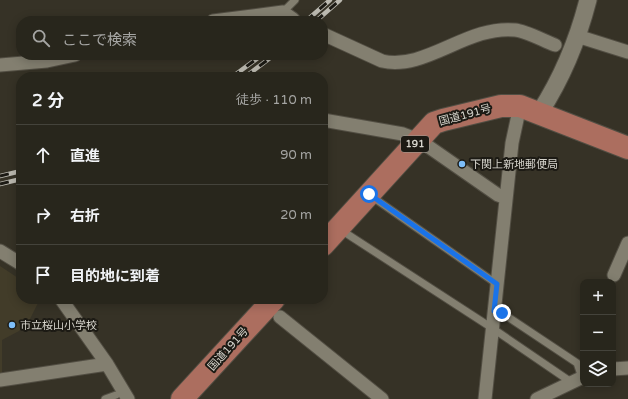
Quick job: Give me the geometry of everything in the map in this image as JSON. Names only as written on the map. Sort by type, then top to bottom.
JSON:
[{"type":"highway","name":"国道191号","points":[[328,240],[434,123],[443,120],[501,106],[530,109],[628,148]]},
{"type":"highway","name":"国道191号","points":[[182,399],[277,308]]},
{"type":"street","points":[[485,399],[512,143],[530,109],[555,88],[577,36],[588,0]]},
{"type":"street","points":[[275,16],[288,15]]},
{"type":"street","points":[[328,36],[382,61],[390,63],[428,56],[463,39],[492,32],[515,30],[555,45]]},
{"type":"street","points":[[577,36],[628,52]]},
{"type":"street","points":[[0,65],[47,60]]},
{"type":"street","points":[[328,121],[403,134],[419,140],[498,195],[506,198]]},
{"type":"street","points":[[614,275],[627,248]]},
{"type":"street","points":[[0,251],[16,258]]},
{"type":"street","points":[[65,304],[107,364],[122,397]]},
{"type":"street","points":[[277,308],[382,399]]},
{"type":"street","points":[[0,380],[107,364]]},
{"type":"street","points":[[616,369],[628,368]]},
{"type":"street","points":[[537,399],[579,379]]},
{"type":"lane","points":[[288,15],[296,0]]},
{"type":"lane","points":[[369,194],[497,284]]},
{"type":"lane","points":[[339,228],[492,328],[579,379]]},
{"type":"lane","points":[[494,311],[502,313],[577,363],[579,379]]},
{"type":"lane","points":[[105,399],[122,397]]},
{"type":"shaded area","name":"市立桜山小学校","points":[[0,266],[16,277],[16,304],[38,304],[30,319],[19,331],[2,340],[2,374],[0,375]]},
{"type":"railway","points":[[312,16],[330,0]]},
{"type":"railway","points":[[322,16],[340,0]]},
{"type":"railway","points":[[239,72],[255,60]]},
{"type":"railway","points":[[252,72],[267,60]]},
{"type":"railway","points":[[0,176],[16,172]]},
{"type":"railway","points":[[0,184],[16,180]]},
{"type":"place","name":"下関上新地郵便局","points":[[462,164]]},
{"type":"place","name":"市立桜山小学校","points":[[12,325]]},
{"type":"route","points":[[369,194],[497,284],[494,311],[502,313]]}]
